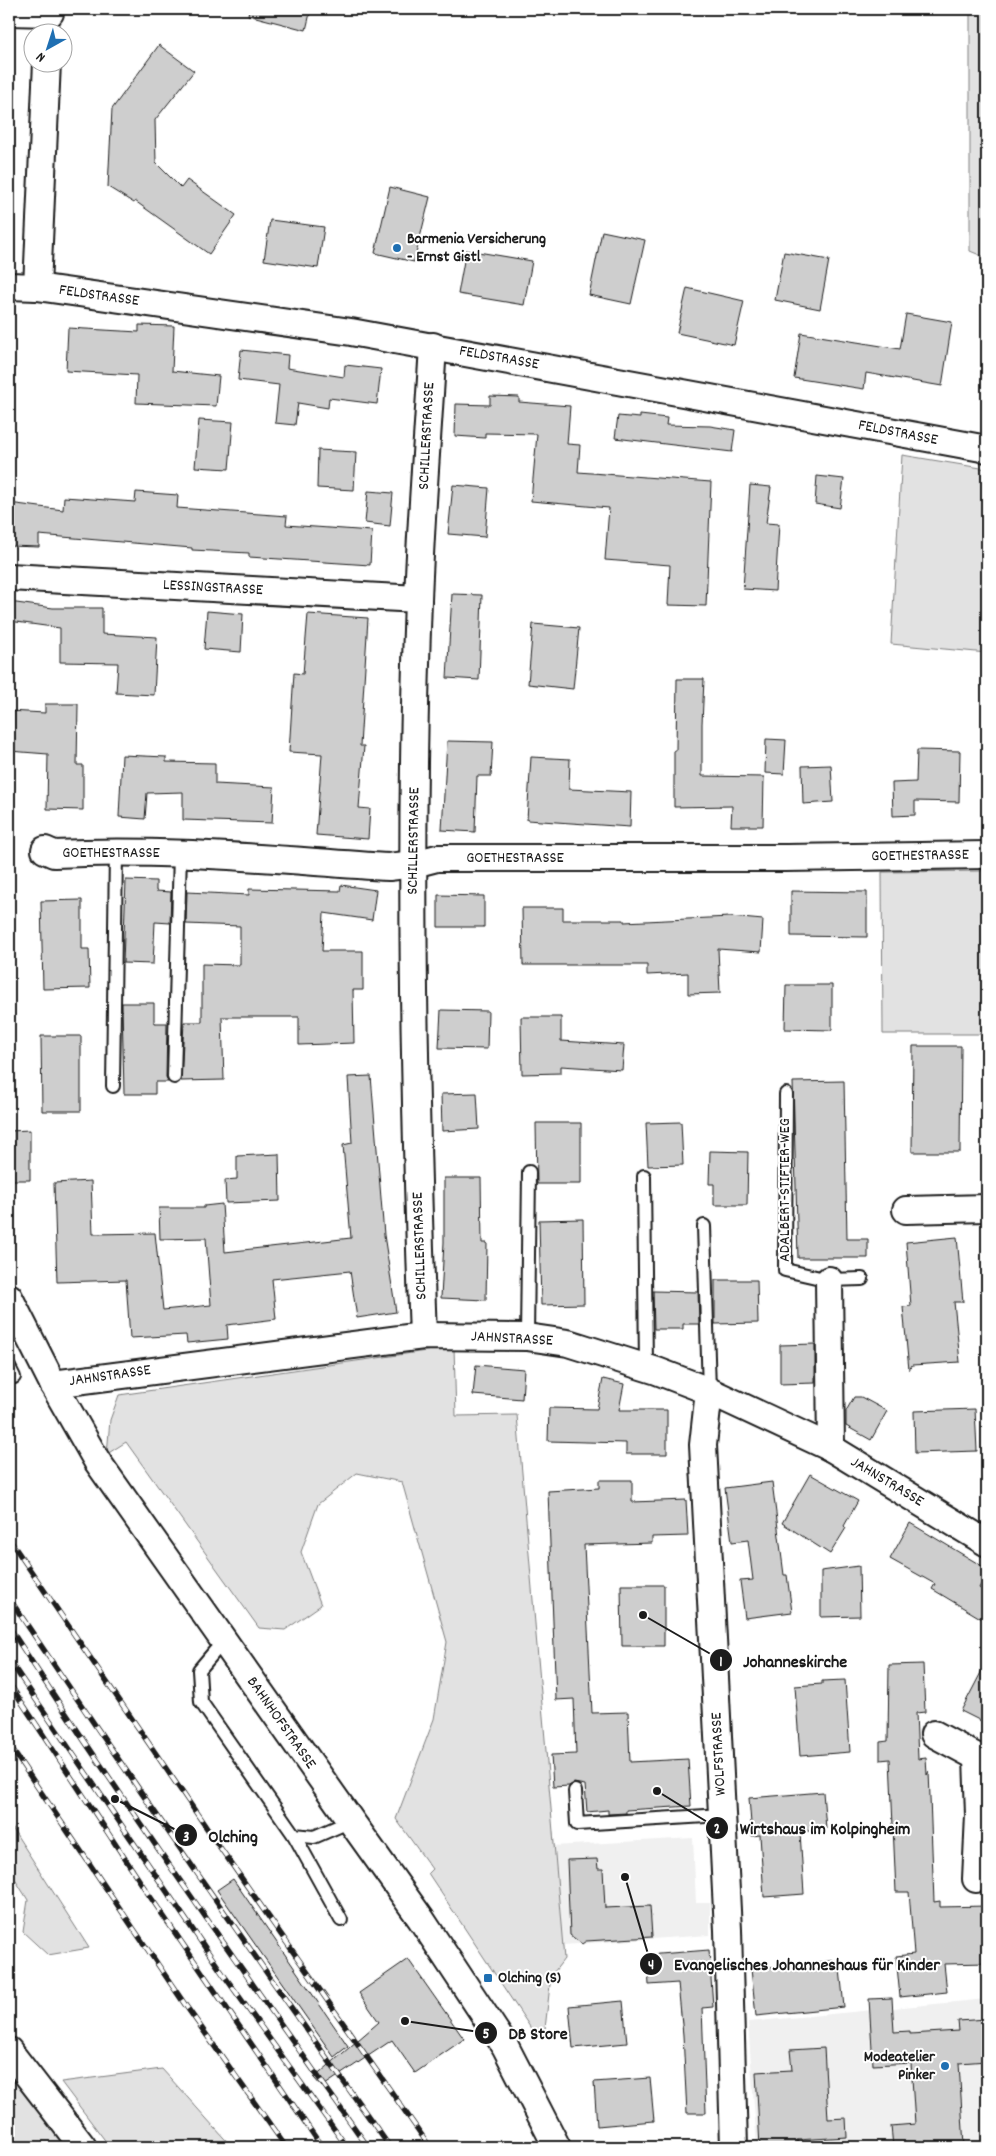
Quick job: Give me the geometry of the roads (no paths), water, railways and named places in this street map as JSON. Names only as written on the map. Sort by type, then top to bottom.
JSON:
[{"type":"street","points":[[9,12],[50,18]]},
{"type":"street","points":[[37,287],[47,72]]},
{"type":"street","name":"FELDSTRASSE","points":[[9,286],[37,287],[351,332],[987,449]]},
{"type":"street","name":"SCHILLERSTRASSE","points":[[423,1336],[415,1127],[414,864],[418,599],[433,346]]},
{"type":"street","name":"LESSINGSTRASSE","points":[[9,577],[418,599]]},
{"type":"street","name":"GOETHESTRASSE","points":[[45,850],[54,854],[116,851],[389,867],[414,864],[437,858],[786,858],[987,855]]},
{"type":"street","points":[[906,1210],[987,1208]]},
{"type":"street","points":[[829,1280],[831,1448]]},
{"type":"street","name":"BAHNHOFSTRASSE","points":[[9,1297],[53,1384],[98,1460],[422,1919],[505,2046],[557,2147]]},
{"type":"street","name":"JAHNSTRASSE","points":[[53,1384],[423,1336],[528,1337],[568,1343],[709,1390],[831,1448],[987,1543]]},
{"type":"street","name":"WOLFSTRASSE","points":[[709,1390],[703,1445],[728,1930],[734,2147]]},
{"type":"street","points":[[934,1734],[982,1761],[976,1881]]},
{"type":"street","points":[[9,2050],[83,2147]]},
{"type":"lane","points":[[113,1086],[116,851]]},
{"type":"lane","points":[[174,1077],[180,854]]},
{"type":"lane","name":"ADALBERT-STIFTER-WEG","points":[[786,1094],[785,1270],[829,1280],[862,1279]]},
{"type":"lane","points":[[528,1172],[528,1337]]},
{"type":"lane","points":[[644,1176],[646,1368]]},
{"type":"lane","points":[[704,1226],[709,1390]]},
{"type":"lane","points":[[226,1643],[215,1651],[199,1670],[201,1702],[294,1835],[341,1920]]},
{"type":"lane","points":[[575,1792],[577,1824],[722,1815]]},
{"type":"lane","points":[[294,1835],[314,1837],[351,1821]]},
{"type":"railway","points":[[9,1539],[219,1846],[430,2147]]},
{"type":"railway","points":[[9,1598],[293,2011],[390,2147]]},
{"type":"railway","points":[[9,1627],[141,1824],[368,2147]]},
{"type":"railway","points":[[9,1660],[223,1974],[347,2147]]},
{"type":"railway","points":[[9,1683],[147,1892],[322,2147]]},
{"type":"railway","points":[[9,1745],[186,2006],[286,2147]]},
{"type":"place","name":"Barmenia Versicherung - Ernst Gistl","points":[[397,248]]},
{"type":"place","name":"Johanneskirche","points":[[643,1615]]},
{"type":"place","name":"Wirtshaus im Kolpingheim","points":[[657,1791]]},
{"type":"place","name":"Olching","points":[[115,1799]]},
{"type":"place","name":"Evangelisches Johanneshaus für Kinder","points":[[625,1877]]},
{"type":"place","name":"Olching (S)","points":[[488,1978]]},
{"type":"place","name":"DB Store","points":[[405,2021]]},
{"type":"place","name":"Modeatelier Pinker","points":[[945,2066]]}]
